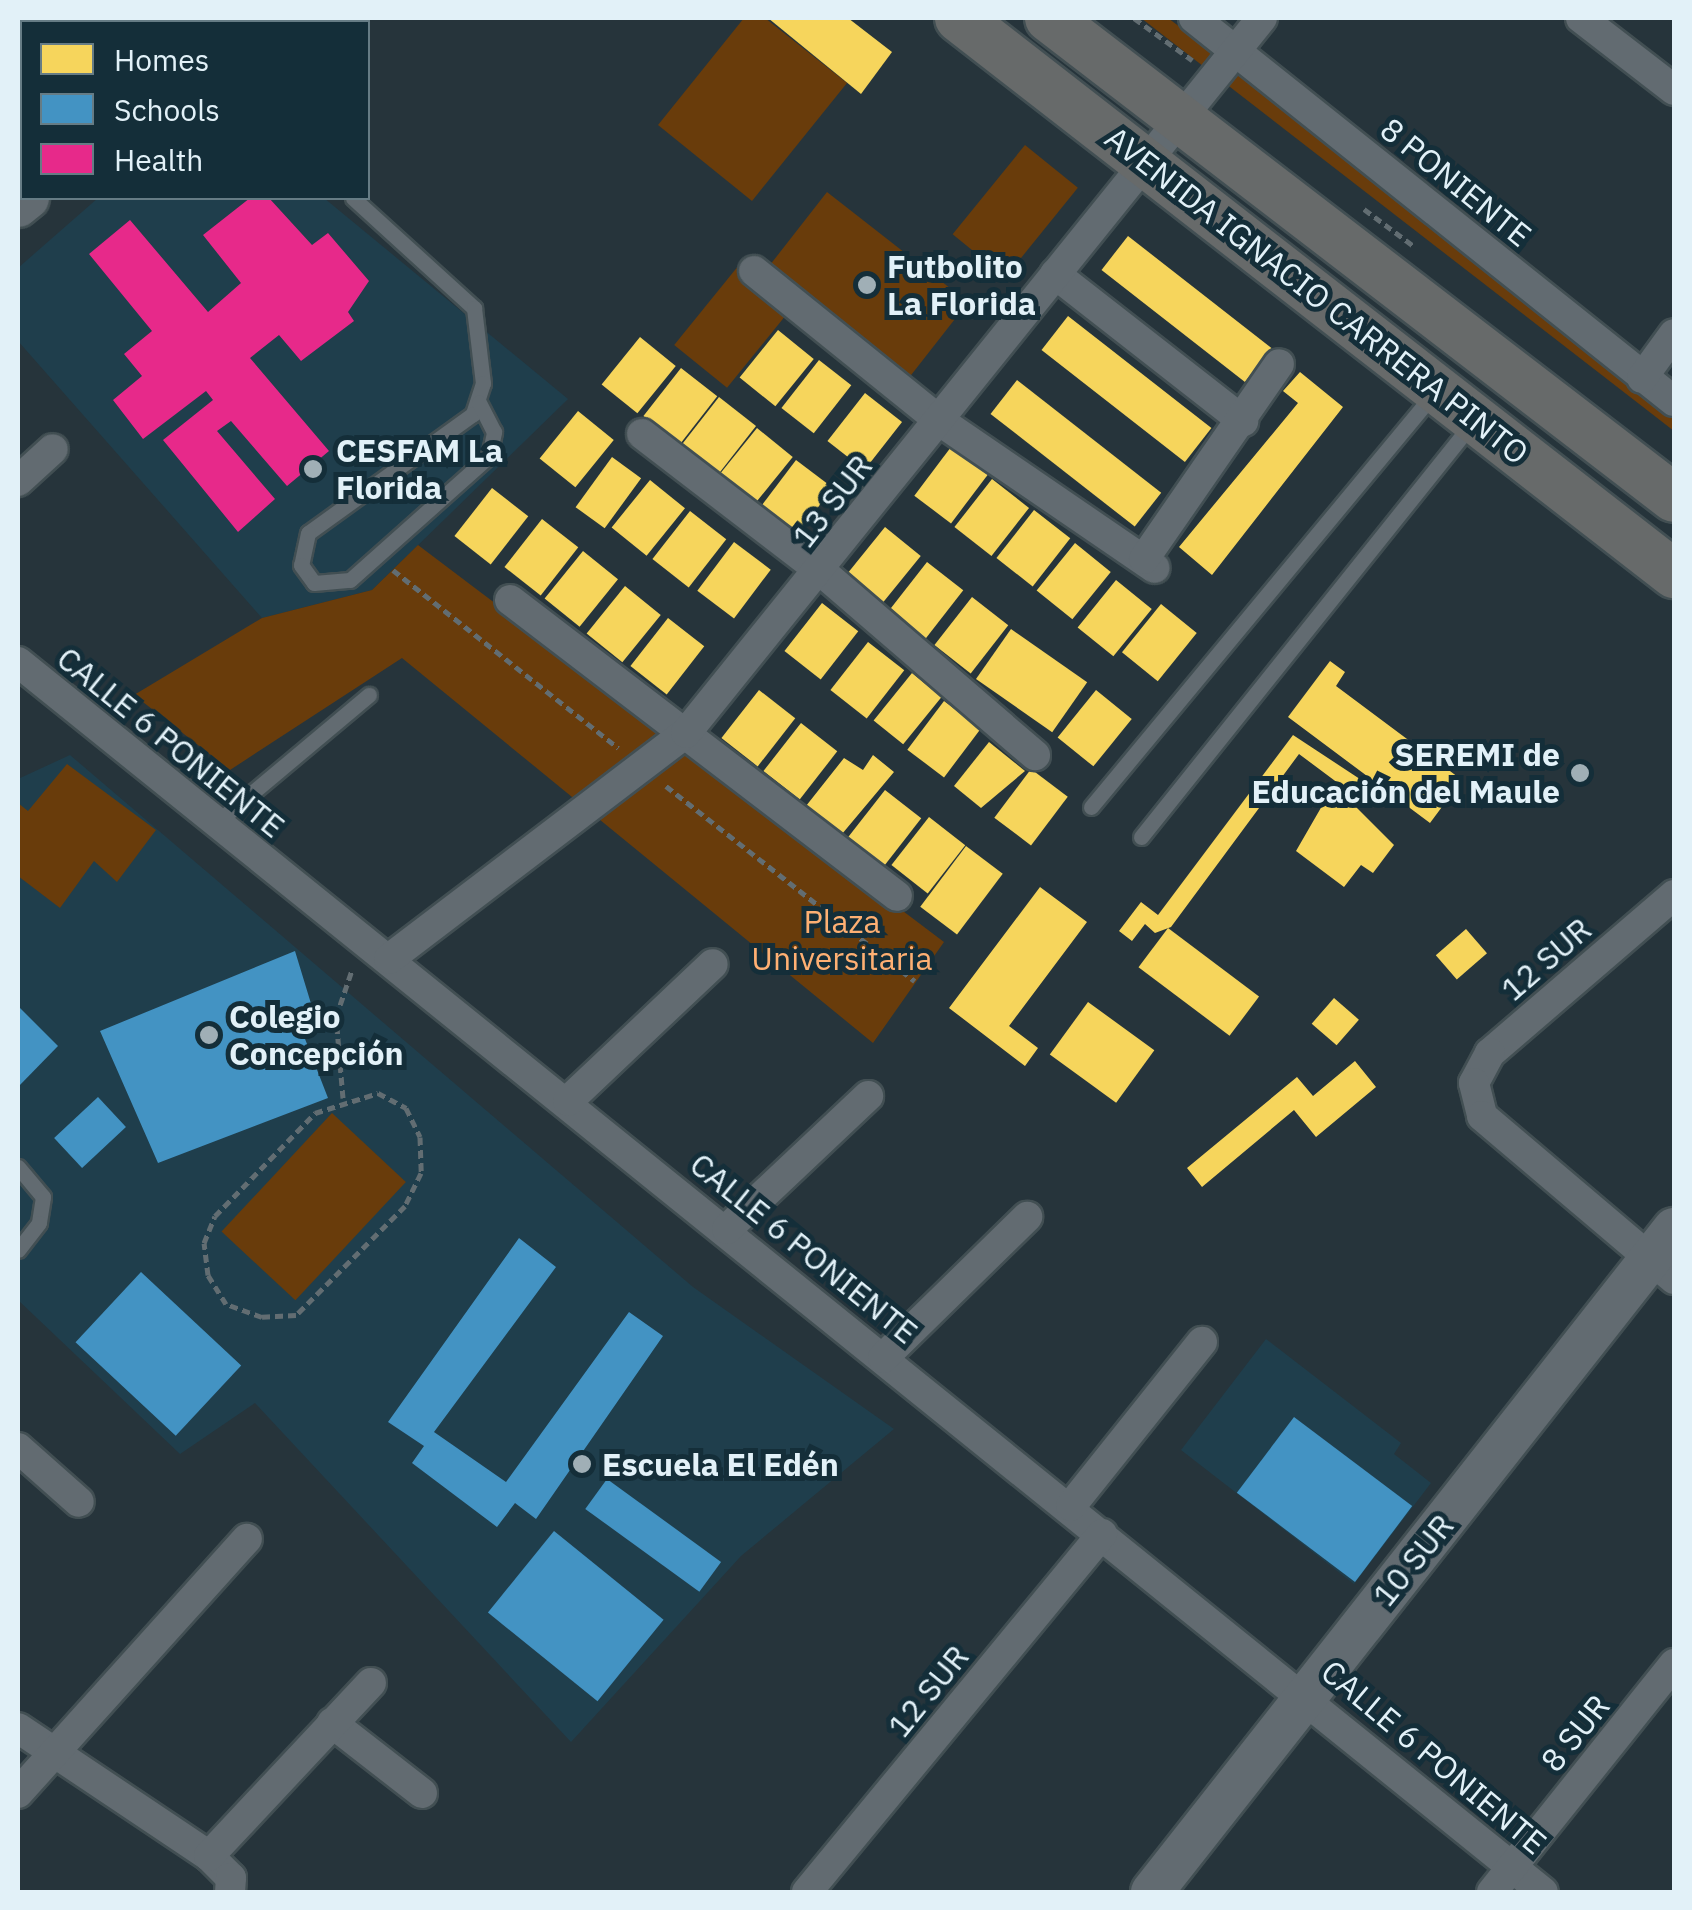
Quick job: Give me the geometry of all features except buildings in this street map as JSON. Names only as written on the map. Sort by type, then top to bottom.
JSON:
[{"type":"main road","name":"AVENIDA IGNACIO CARRERA PINTO","points":[[958,18],[1142,156],[1674,574]]},
{"type":"main road","name":"AVENIDA IGNACIO CARRERA PINTO","points":[[1049,18],[1185,114],[1674,498]]},
{"type":"street","name":"8 PONIENTE","points":[[1194,18],[1674,401]]},
{"type":"street","name":"13 SUR","points":[[378,950],[686,733],[822,572],[1142,156],[1185,114],[1262,18]]},
{"type":"street","points":[[1581,18],[1674,90]]},
{"type":"street","points":[[754,272],[940,420],[1149,563],[1279,364]]},
{"type":"street","points":[[1055,274],[1243,421]]},
{"type":"street","points":[[1642,378],[1674,334]]},
{"type":"street","points":[[642,434],[822,572],[1035,756]]},
{"type":"street","points":[[18,481],[54,449]]},
{"type":"street","points":[[510,600],[897,896]]},
{"type":"street","name":"CALLE 6 PONIENTE","points":[[18,662],[215,824],[568,1101],[1071,1506],[1542,1892]]},
{"type":"street","name":"12 SUR","points":[[1666,1257],[1482,1116],[1474,1083],[1490,1053],[1674,895]]},
{"type":"street","points":[[568,1101],[713,964]]},
{"type":"street","points":[[726,1229],[868,1096]]},
{"type":"street","points":[[884,1358],[1027,1217]]},
{"type":"street","name":"10 SUR","points":[[1152,1892],[1305,1695],[1666,1257]]},
{"type":"street","points":[[1071,1506],[1202,1342]]},
{"type":"street","points":[[18,1448],[78,1502]]},
{"type":"street","name":"12 SUR","points":[[807,1892],[1102,1534]]},
{"type":"street","points":[[18,1793],[247,1539]]},
{"type":"street","name":"8 SUR","points":[[1492,1892],[1674,1664]]},
{"type":"street","points":[[209,1856],[371,1683]]},
{"type":"street","points":[[332,1723],[422,1792]]},
{"type":"street","points":[[18,1728],[52,1756],[209,1856],[231,1890]]},
{"type":"lane","points":[[354,200],[474,308],[480,403],[494,432],[488,456],[350,580],[314,583],[300,557],[308,533],[480,403]]},
{"type":"lane","points":[[1091,806],[1438,390]]},
{"type":"lane","points":[[1141,837],[1476,419]]},
{"type":"lane","points":[[215,824],[369,695]]},
{"type":"lane","points":[[18,1167],[43,1197],[40,1223],[18,1250]]},
{"type":"path","points":[[393,570],[916,981]]},
{"type":"path","points":[[344,1098],[336,1017],[378,950]]},
{"type":"path","points":[[378,1093],[406,1108],[421,1172],[404,1206],[296,1315],[262,1317],[226,1304],[208,1276],[204,1244],[215,1216],[315,1112],[344,1098],[378,1093]]},
{"type":"shaded area","name":"CESFAM La Florida","points":[[96,200],[326,200],[568,399],[372,590],[262,618],[18,341],[18,268]]},
{"type":"shaded area","points":[[70,755],[693,1287],[894,1429],[741,1556],[571,1742],[255,1403],[180,1454],[18,1300],[18,779]]},
{"type":"shaded area","points":[[1266,1339],[1401,1443],[1394,1454],[1431,1483],[1354,1584],[1181,1450]]},
{"type":"green space","points":[[744,18],[765,18],[847,83],[752,201],[658,125]]},
{"type":"green space","points":[[1141,18],[1168,18],[1230,65],[1674,414],[1674,431]]},
{"type":"green space","name":"Futbolito La Florida","points":[[1025,145],[1078,188],[1005,277],[953,234]]},
{"type":"green space","name":"Futbolito La Florida","points":[[827,192],[968,302],[910,377],[769,267]]},
{"type":"green space","points":[[739,265],[792,308],[727,388],[674,345]]},
{"type":"green space","name":"Plaza Universitaria","points":[[418,545],[944,942],[873,1043],[402,658],[230,770],[134,695],[262,618],[372,590]]},
{"type":"green space","points":[[67,764],[156,830],[117,882],[94,861],[60,908],[18,876],[18,803],[28,811]]},
{"type":"green space","points":[[332,1113],[406,1182],[295,1300],[222,1231]]},
{"type":"place","name":"Futbolito La Florida","points":[[867,285]]},
{"type":"place","name":"CESFAM La Florida","points":[[313,469]]},
{"type":"place","name":"SEREMI de Educación del Maule","points":[[1580,773]]},
{"type":"place","name":"Colegio Concepción","points":[[209,1035]]},
{"type":"place","name":"Escuela El Edén","points":[[582,1464]]}]
